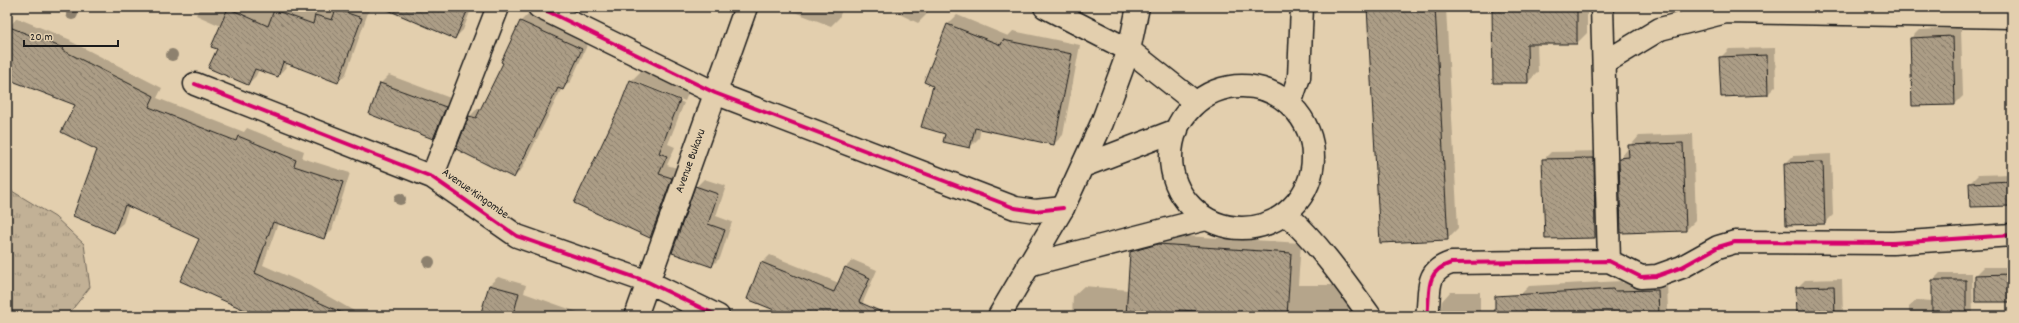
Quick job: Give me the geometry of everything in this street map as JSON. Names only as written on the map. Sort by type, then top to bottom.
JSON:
[{"type":"street","points":[[432,177],[498,7]]},
{"type":"street","points":[[540,7],[715,93],[1015,208],[1035,211],[1063,208]]},
{"type":"street","name":"Avenue Bukavu","points":[[636,316],[746,7]]},
{"type":"street","points":[[1045,7],[1129,50],[1196,103]]},
{"type":"street","points":[[999,316],[1063,208],[1083,166],[1102,123],[1129,50],[1138,7]]},
{"type":"street","points":[[1290,104],[1299,77],[1302,7]]},
{"type":"street","points":[[1602,7],[1609,261]]},
{"type":"street","points":[[1604,63],[1660,29],[1726,12],[2012,17]]},
{"type":"street","name":"Avenue Kingombe","points":[[195,84],[432,177],[517,236],[648,282],[718,316]]},
{"type":"street","points":[[1243,86],[1260,88],[1276,94],[1290,104],[1301,117],[1309,132],[1313,158],[1312,171],[1303,195],[1286,214],[1272,223],[1255,228],[1239,229],[1222,226],[1206,219],[1193,209],[1182,195],[1175,180],[1172,146],[1176,130],[1185,115],[1196,103],[1210,93],[1226,87],[1243,86]]},
{"type":"street","points":[[1083,166],[1176,130]]},
{"type":"street","points":[[1286,214],[1302,229],[1332,263],[1370,316]]},
{"type":"street","points":[[1028,265],[1206,219]]},
{"type":"street","points":[[1427,316],[1430,281],[1433,273],[1440,267],[1451,263],[1609,261],[1641,277],[1657,276],[1682,267],[1718,247],[1735,242],[1893,243],[2012,235]]},
{"type":"green space","points":[[7,188],[55,217],[84,244],[90,287],[67,316],[7,316]]},
{"type":"building","points":[[381,7],[469,7],[455,39]]},
{"type":"building","points":[[1367,7],[1435,7],[1448,240],[1380,243]]},
{"type":"building","points":[[1492,7],[1577,7],[1577,44],[1527,44],[1528,83],[1493,83]]},
{"type":"building","points":[[228,8],[268,26],[274,10],[313,24],[315,15],[332,20],[336,9],[362,18],[338,83],[283,62],[278,77],[255,69],[248,85],[208,68],[217,49],[211,47]]},
{"type":"building","points":[[520,21],[582,49],[563,90],[558,88],[514,178],[456,149],[469,116],[476,118],[503,63],[501,62]]},
{"type":"building","points":[[947,24],[1001,45],[1003,40],[1072,54],[1054,145],[975,128],[970,148],[943,142],[945,134],[921,127],[933,86],[924,82]]},
{"type":"building","points":[[7,26],[63,48],[62,50],[154,96],[149,107],[236,141],[238,136],[296,160],[294,166],[343,182],[324,239],[273,222],[255,273],[349,316],[258,316],[180,281],[199,239],[125,205],[114,233],[73,216],[97,150],[61,132],[75,105],[7,79]]},
{"type":"building","points":[[1953,36],[1955,105],[1912,106],[1910,38]]},
{"type":"building","points":[[1767,55],[1768,95],[1721,97],[1719,57]]},
{"type":"building","points":[[630,80],[680,100],[659,153],[667,156],[659,174],[672,178],[650,238],[574,203],[619,108]]},
{"type":"building","points":[[380,83],[446,107],[433,139],[369,114]]},
{"type":"building","points":[[1683,143],[1686,231],[1621,233],[1619,158],[1629,157],[1628,145]]},
{"type":"building","points":[[1594,158],[1595,238],[1545,239],[1542,159]]},
{"type":"building","points":[[1823,162],[1825,224],[1786,225],[1784,163]]},
{"type":"building","points":[[2012,181],[2012,206],[1970,207],[1969,183]]},
{"type":"building","points":[[695,186],[718,194],[708,224],[725,230],[712,267],[672,253]]},
{"type":"building","points":[[1158,244],[1291,253],[1287,316],[1179,310],[1179,316],[1126,316],[1130,252]]},
{"type":"building","points":[[761,262],[834,292],[845,267],[870,278],[859,302],[891,316],[789,316],[747,299]]},
{"type":"building","points":[[2012,274],[2012,302],[1975,302],[1975,275]]},
{"type":"building","points":[[1932,280],[1966,280],[1966,316],[1932,316]]},
{"type":"building","points":[[489,285],[519,293],[513,316],[480,316]]},
{"type":"building","points":[[1834,286],[1835,316],[1797,316],[1796,287]]},
{"type":"building","points":[[1613,289],[1614,291],[1658,290],[1659,316],[1495,316],[1495,296]]},
{"type":"cycle path","points":[[539,7],[715,93],[1015,208],[1035,211],[1063,208]]},
{"type":"cycle path","points":[[195,84],[432,177],[517,236],[648,282],[718,316]]},
{"type":"cycle path","points":[[1427,316],[1432,277],[1442,267],[1451,263],[1609,261],[1641,277],[1657,276],[1682,267],[1718,247],[1735,242],[1893,243],[2012,235]]}]
